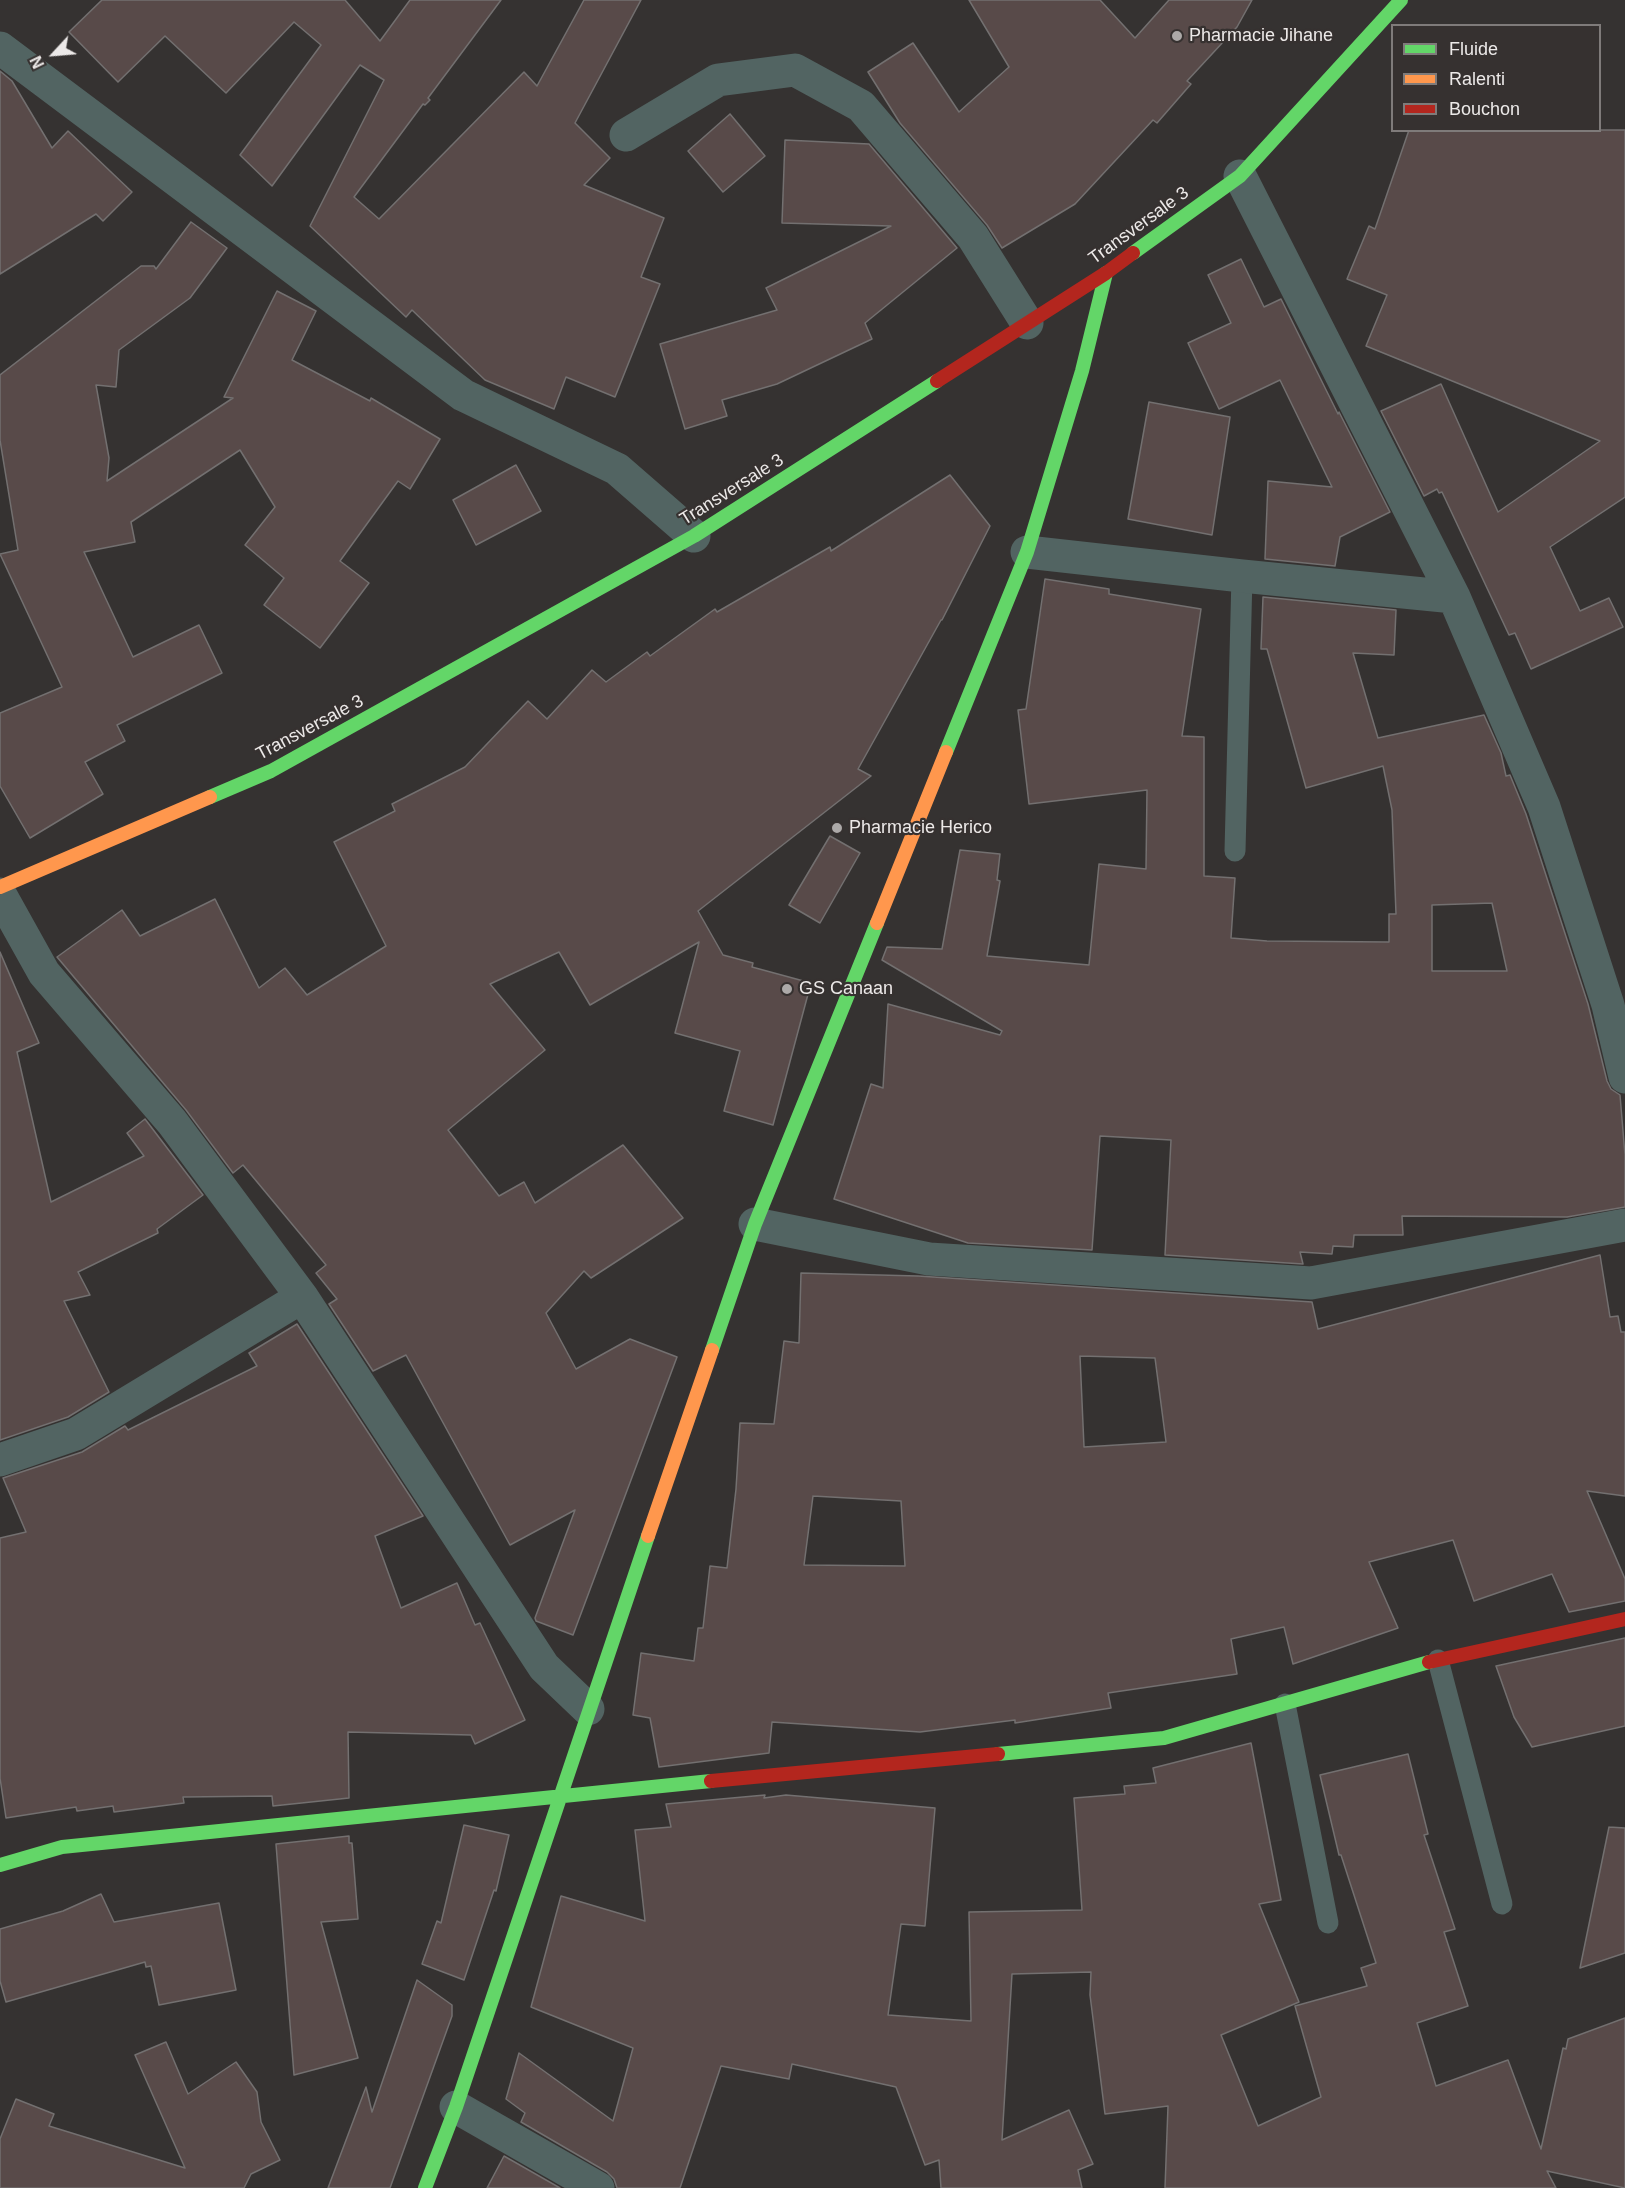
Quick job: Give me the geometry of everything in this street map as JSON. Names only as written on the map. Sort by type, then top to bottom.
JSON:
[{"type":"street","name":"Transversale 3","points":[[0,887],[271,771],[694,536],[1106,273],[1240,176],[1401,0]]},
{"type":"street","points":[[0,48],[463,395],[617,469],[694,536]]},
{"type":"street","points":[[626,135],[718,80],[795,70],[861,106],[973,237],[1028,323]]},
{"type":"street","points":[[1240,176],[1454,597],[1544,807],[1617,1004],[1625,1077]]},
{"type":"street","points":[[425,2188],[456,2107],[588,1709],[755,1224],[1027,552],[1082,371],[1106,273]]},
{"type":"street","points":[[1027,552],[1454,597]]},
{"type":"street","points":[[0,894],[44,973],[172,1122],[302,1298],[544,1667],[588,1709]]},
{"type":"street","points":[[755,1224],[929,1259],[1311,1283],[1625,1225]]},
{"type":"street","points":[[0,1460],[76,1434],[302,1298]]},
{"type":"street","points":[[0,1865],[62,1847],[560,1795],[1164,1738],[1438,1660],[1625,1618]]},
{"type":"street","points":[[456,2107],[598,2188]]},
{"type":"lane","points":[[1235,851],[1242,576]]},
{"type":"lane","points":[[1438,1660],[1502,1904]]},
{"type":"lane","points":[[1285,1704],[1328,1923]]},
{"type":"building","points":[[102,0],[345,0],[380,41],[410,0],[501,0],[428,98],[430,100],[425,105],[423,104],[354,197],[379,219],[524,72],[537,86],[584,0],[641,0],[575,123],[610,158],[584,185],[664,218],[641,277],[660,284],[615,397],[566,377],[554,409],[485,380],[412,310],[406,317],[310,226],[384,80],[360,65],[272,186],[240,155],[321,45],[294,22],[226,93],[165,36],[118,82],[69,32]]},
{"type":"building","points":[[969,0],[1100,0],[1135,38],[1169,0],[1252,0],[1237,27],[1187,81],[1191,84],[1157,123],[1153,120],[1075,204],[1002,248],[987,225],[900,123],[868,72],[913,43],[959,112],[1009,67]]},
{"type":"building","points":[[0,71],[12,81],[52,148],[68,131],[132,192],[103,221],[96,214],[0,274]]},
{"type":"building","points":[[730,114],[765,156],[723,192],[688,151]]},
{"type":"building","points":[[1625,130],[1625,497],[1550,547],[1580,611],[1609,598],[1623,627],[1531,669],[1515,633],[1509,635],[1442,492],[1439,493],[1437,489],[1424,496],[1381,411],[1441,384],[1498,512],[1600,441],[1366,346],[1387,295],[1347,279],[1369,226],[1375,229],[1408,132]]},
{"type":"building","points":[[785,140],[869,144],[957,248],[865,323],[872,339],[777,384],[722,400],[727,416],[685,429],[660,344],[777,310],[766,288],[891,226],[782,223]]},
{"type":"building","points":[[191,222],[227,248],[190,298],[119,350],[116,387],[96,385],[109,458],[107,481],[233,398],[224,397],[277,291],[316,311],[292,360],[370,401],[371,398],[440,439],[410,489],[398,481],[340,561],[369,583],[320,648],[264,605],[284,578],[245,545],[275,507],[240,450],[131,522],[135,542],[84,552],[133,657],[199,625],[222,673],[117,725],[125,741],[85,762],[103,794],[30,838],[0,786],[0,713],[62,687],[0,554],[18,550],[0,440],[0,375],[141,266],[154,266],[156,269]]},
{"type":"building","points":[[1241,259],[1264,307],[1281,299],[1390,512],[1340,537],[1335,566],[1265,559],[1268,481],[1332,487],[1280,380],[1219,409],[1188,343],[1231,323],[1208,275]]},
{"type":"building","points":[[1149,402],[1230,417],[1212,535],[1128,519]]},
{"type":"building","points":[[516,465],[541,511],[476,545],[453,500]]},
{"type":"building","points":[[950,475],[990,526],[942,620],[858,769],[871,776],[698,911],[723,955],[753,963],[752,967],[811,983],[773,1125],[724,1111],[740,1051],[675,1033],[699,942],[590,1005],[559,952],[490,984],[545,1050],[448,1130],[499,1196],[524,1182],[535,1203],[623,1145],[683,1218],[591,1278],[584,1271],[546,1313],[576,1369],[630,1339],[677,1357],[573,1635],[536,1621],[535,1618],[575,1510],[510,1545],[406,1355],[373,1371],[329,1304],[337,1299],[316,1273],[326,1265],[243,1165],[233,1173],[186,1110],[57,957],[122,910],[140,936],[215,899],[259,988],[285,968],[307,995],[386,946],[334,842],[395,811],[392,804],[465,767],[528,701],[547,719],[592,670],[606,682],[647,652],[650,656],[715,609],[717,612],[830,547],[831,551]]},
{"type":"building","points":[[1045,579],[1109,589],[1109,594],[1201,609],[1182,736],[1204,737],[1204,876],[1235,878],[1231,938],[1267,941],[1389,942],[1389,914],[1396,914],[1392,810],[1383,766],[1306,788],[1267,649],[1261,649],[1263,597],[1396,610],[1394,655],[1353,653],[1378,738],[1484,715],[1501,753],[1506,776],[1510,775],[1526,814],[1588,1004],[1607,1081],[1611,1089],[1620,1095],[1625,1155],[1625,1207],[1567,1217],[1402,1216],[1403,1235],[1354,1235],[1353,1247],[1333,1246],[1332,1254],[1300,1252],[1303,1264],[1165,1255],[1171,1140],[1100,1136],[1092,1250],[968,1243],[834,1199],[871,1084],[883,1088],[888,1004],[1000,1035],[1002,1031],[882,960],[887,947],[942,949],[960,850],[1000,854],[997,880],[1000,881],[987,956],[1089,965],[1099,864],[1146,869],[1147,790],[1029,804],[1018,710],[1026,709]],"holes":[[[1492,903],[1507,971],[1432,971],[1432,905]]]},
{"type":"building","points":[[830,836],[860,853],[820,923],[789,905]]},
{"type":"building","points":[[0,952],[39,1043],[17,1052],[51,1202],[144,1156],[127,1133],[145,1119],[203,1195],[157,1229],[158,1233],[78,1272],[90,1295],[64,1301],[109,1392],[68,1417],[0,1440]]},
{"type":"building","points":[[1600,1255],[1610,1317],[1618,1316],[1621,1332],[1625,1332],[1625,1496],[1587,1491],[1625,1579],[1625,1601],[1569,1612],[1552,1574],[1474,1601],[1453,1540],[1369,1562],[1398,1628],[1293,1664],[1284,1627],[1231,1639],[1237,1674],[1108,1693],[1111,1708],[1015,1723],[1015,1720],[920,1732],[772,1722],[769,1753],[659,1767],[650,1718],[633,1715],[641,1653],[694,1661],[698,1628],[703,1628],[710,1566],[727,1568],[736,1489],[740,1423],[774,1424],[784,1341],[799,1343],[801,1273],[918,1276],[1312,1302],[1318,1329]],"holes":[[[1080,1356],[1155,1358],[1166,1442],[1084,1447]],[[813,1496],[901,1501],[905,1566],[804,1565]]]},
{"type":"building","points":[[297,1324],[423,1516],[375,1536],[401,1608],[457,1583],[475,1625],[480,1623],[525,1720],[475,1744],[471,1735],[348,1732],[349,1798],[273,1806],[272,1796],[183,1797],[184,1803],[114,1812],[113,1806],[77,1811],[76,1807],[6,1818],[0,1778],[0,1538],[26,1532],[3,1478],[82,1452],[125,1426],[128,1430],[257,1366],[249,1353]]},
{"type":"building","points":[[1625,1638],[1625,1726],[1532,1747],[1514,1717],[1496,1666]]},
{"type":"building","points":[[1251,1743],[1281,1900],[1259,1904],[1299,2002],[1221,2035],[1258,2126],[1321,2097],[1295,2006],[1367,1986],[1361,1968],[1376,1963],[1341,1855],[1339,1855],[1320,1775],[1408,1754],[1428,1834],[1424,1835],[1455,1929],[1444,1932],[1468,2006],[1417,2023],[1436,2086],[1508,2060],[1541,2149],[1563,2048],[1566,2049],[1568,2039],[1625,2018],[1625,2188],[1547,2171],[1556,2188],[1165,2188],[1168,2106],[1105,2114],[1090,1995],[1091,1972],[1012,1974],[1002,2140],[1069,2110],[1093,2164],[1078,2170],[1082,2188],[941,2188],[939,2160],[925,2165],[896,2087],[792,2064],[789,2079],[721,2066],[680,2188],[617,2188],[614,2179],[607,2172],[521,2122],[525,2113],[506,2099],[519,2053],[613,2121],[633,2048],[531,2007],[561,1896],[645,1921],[635,1830],[671,1827],[666,1804],[786,1795],[935,1808],[925,1926],[901,1924],[888,2015],[971,2021],[969,1912],[1082,1910],[1074,1798],[1125,1794],[1124,1786],[1156,1783],[1153,1768]]},
{"type":"building","points":[[464,1825],[509,1835],[496,1891],[494,1890],[464,1980],[422,1964],[437,1921],[441,1923]]},
{"type":"building","points":[[1609,1827],[1625,1828],[1625,1953],[1580,1968]]},
{"type":"building","points":[[349,1836],[349,1843],[352,1843],[358,1919],[321,1922],[358,2058],[294,2075],[276,1844]]},
{"type":"building","points":[[101,1894],[114,1922],[219,1903],[236,1990],[159,2005],[151,1966],[146,1967],[145,1962],[6,2002],[0,1981],[0,1929],[63,1911]]},
{"type":"building","points":[[417,1980],[452,2005],[452,2016],[390,2188],[328,2188],[366,2087],[372,2112]]},
{"type":"building","points":[[166,2042],[188,2094],[236,2062],[257,2092],[261,2122],[280,2160],[251,2174],[244,2188],[0,2188],[0,2139],[16,2099],[54,2114],[49,2126],[185,2168],[135,2055]]},
{"type":"building","points":[[504,2156],[560,2188],[487,2188]]},
{"type":"traffic: fast","points":[[1133,253],[1240,176],[1401,0]]},
{"type":"traffic: fast","points":[[946,752],[1027,552],[1082,371],[1106,273]]},
{"type":"traffic: fast","points":[[210,797],[271,771],[694,536],[937,381]]},
{"type":"traffic: fast","points":[[712,1350],[755,1224],[877,923]]},
{"type":"traffic: fast","points":[[425,2188],[456,2107],[648,1536]]},
{"type":"traffic: fast","points":[[998,1754],[1164,1738],[1429,1662]]},
{"type":"traffic: fast","points":[[0,1865],[62,1847],[711,1781]]},
{"type":"traffic: slow","points":[[877,923],[946,752]]},
{"type":"traffic: slow","points":[[0,887],[210,797]]},
{"type":"traffic: slow","points":[[648,1536],[712,1350]]},
{"type":"traffic: jam","points":[[937,381],[1106,273],[1133,253]]},
{"type":"traffic: jam","points":[[1429,1662],[1625,1619]]},
{"type":"traffic: jam","points":[[711,1781],[998,1754]]},
{"type":"place","name":"Pharmacie Jihane","points":[[1177,36]]},
{"type":"place","name":"Pharmacie Herico","points":[[837,828]]},
{"type":"place","name":"GS Canaan","points":[[787,989]]}]
